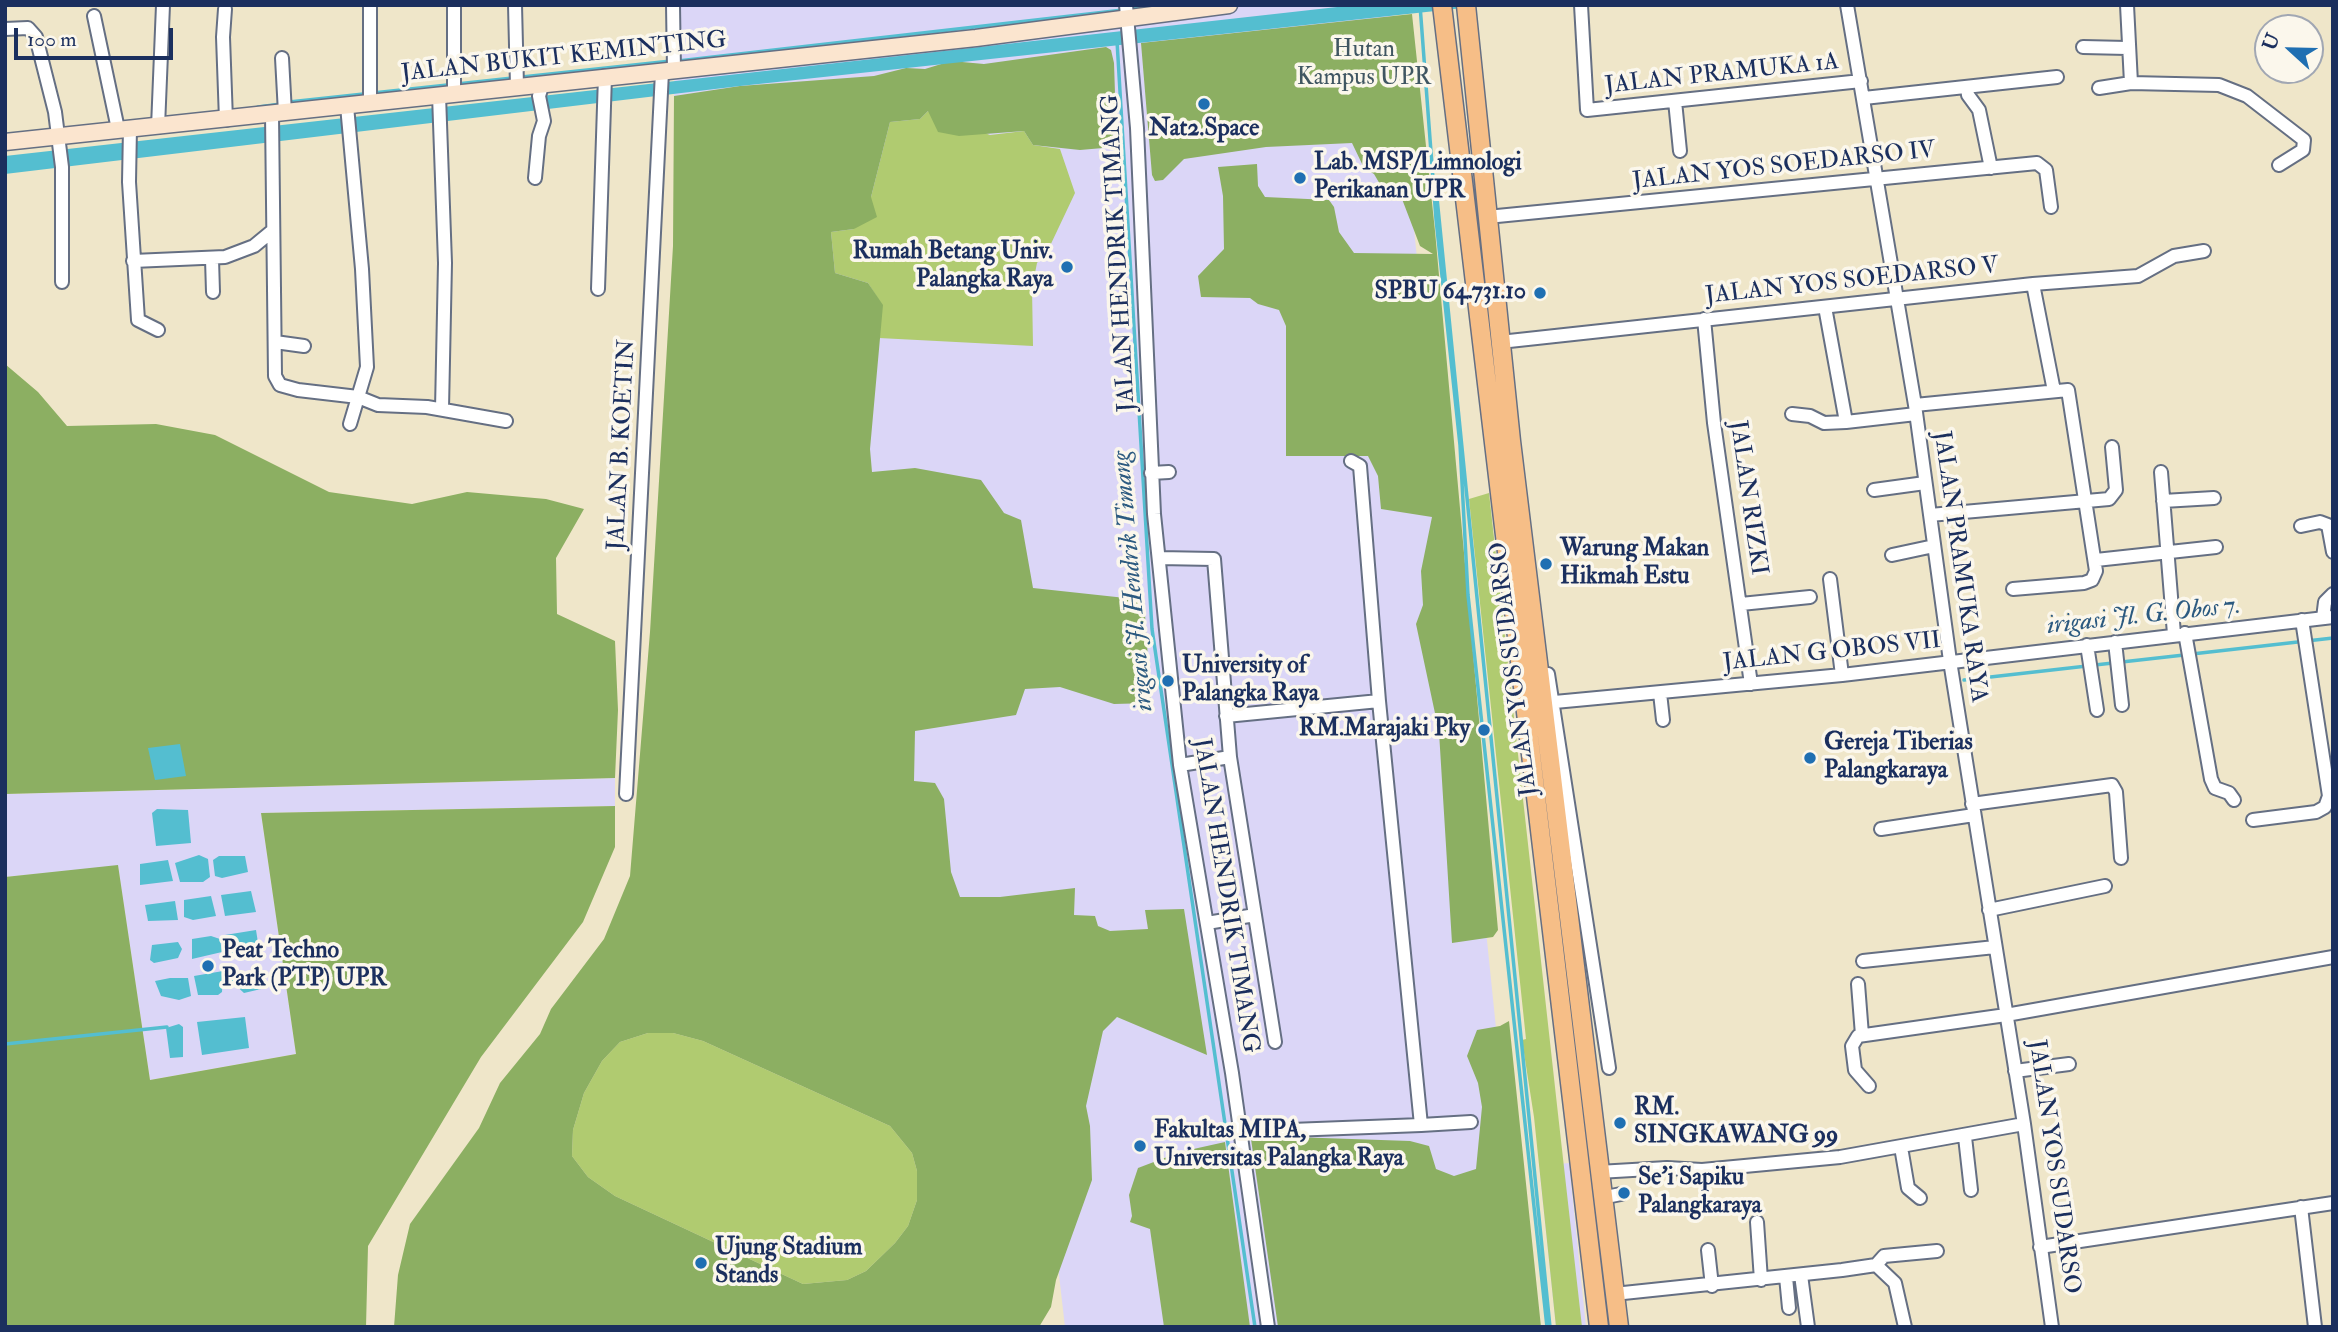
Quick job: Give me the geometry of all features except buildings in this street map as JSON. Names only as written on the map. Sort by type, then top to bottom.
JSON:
[{"type":"main road","name":"JALAN BUKIT KEMINTING","points":[[5,142],[60,143],[158,127],[348,112],[370,102],[444,99],[517,86],[541,96],[605,83],[1128,21],[1229,5]]},
{"type":"main road","name":"JALAN YOS SUDARSO","points":[[1466,8],[1511,441],[1544,703],[1562,938],[1599,1327]]},
{"type":"main road","name":"JALAN YOS SUDARSO","points":[[1442,9],[1498,482],[1619,1327]]},
{"type":"main road","points":[[1461,159],[1480,157]]},
{"type":"main road","points":[[1498,482],[1516,480]]},
{"type":"street","points":[[158,127],[163,5]]},
{"type":"street","points":[[370,5],[370,102]]},
{"type":"street","points":[[442,409],[445,263],[439,122],[454,5]]},
{"type":"street","points":[[515,5],[517,86]]},
{"type":"street","points":[[666,75],[673,5]]},
{"type":"street","name":"JALAN PRAMUKA 1A","points":[[1581,5],[1587,110],[1861,81]]},
{"type":"street","name":"JALAN PRAMUKA RAYA","points":[[1847,5],[1915,409],[1950,661],[2006,1015]]},
{"type":"street","points":[[2127,5],[2127,48],[2131,83]]},
{"type":"street","points":[[225,9],[226,120]]},
{"type":"street","points":[[94,16],[126,133],[130,159],[138,320],[158,330]]},
{"type":"street","name":"JALAN HENDRIK TIMANG","points":[[1128,21],[1151,472],[1180,765],[1207,923],[1268,1327]]},
{"type":"street","points":[[5,29],[20,27],[33,31],[36,37],[60,143],[62,282]]},
{"type":"street","points":[[2083,47],[2127,48]]},
{"type":"street","points":[[282,58],[274,142],[271,232],[275,376],[280,385],[298,390],[358,397],[378,405],[442,409],[506,421]]},
{"type":"street","name":"JALAN B. KOETIN","points":[[626,794],[662,97],[666,75]]},
{"type":"street","points":[[1864,97],[2057,77]]},
{"type":"street","points":[[598,289],[605,83]]},
{"type":"street","points":[[2099,88],[2131,83],[2219,85],[2247,96],[2304,140],[2303,150],[2279,164]]},
{"type":"street","points":[[1966,87],[1980,114],[1991,168]]},
{"type":"street","points":[[535,178],[539,136],[544,121],[541,96]]},
{"type":"street","points":[[1675,101],[1681,151]]},
{"type":"street","points":[[348,112],[367,367],[350,424]]},
{"type":"street","name":"JALAN YOS SOEDARSO IV","points":[[1487,218],[2041,164],[2046,170],[2051,207]]},
{"type":"street","points":[[133,261],[212,259],[239,254],[271,232]]},
{"type":"street","name":"JALAN YOS SOEDARSO V","points":[[1500,342],[2033,284],[2138,276],[2174,256],[2204,251]]},
{"type":"street","points":[[212,259],[213,292]]},
{"type":"street","points":[[2033,284],[2054,391]]},
{"type":"street","points":[[1825,307],[1846,422]]},
{"type":"street","name":"JALAN RIZKI","points":[[1704,319],[1714,423],[1751,684]]},
{"type":"street","points":[[275,342],[304,346]]},
{"type":"street","points":[[1792,414],[1810,416],[1825,423],[1846,422],[1915,409],[2068,390],[2087,501],[2095,575],[2088,582],[2013,589]]},
{"type":"street","points":[[1511,441],[1609,1068]]},
{"type":"street","points":[[1930,515],[2109,499],[2115,494],[2112,447]]},
{"type":"street","points":[[1351,461],[1360,466],[1378,701],[1421,1125]]},
{"type":"street","points":[[1151,472],[1169,472]]},
{"type":"street","points":[[2161,472],[2168,551],[2180,634],[2211,779],[2215,788],[2229,793],[2234,800]]},
{"type":"street","points":[[1874,490],[1925,483]]},
{"type":"street","points":[[2164,501],[2214,498]]},
{"type":"street","points":[[2301,526],[2320,522],[2328,525],[2333,552]]},
{"type":"street","points":[[1892,555],[1934,546]]},
{"type":"street","points":[[2095,560],[2216,547]]},
{"type":"street","points":[[1159,558],[1214,559],[1230,757],[1275,1042]]},
{"type":"street","points":[[1830,579],[1842,675]]},
{"type":"street","points":[[2328,618],[2325,602],[2333,594]]},
{"type":"street","points":[[1741,604],[1810,597]]},
{"type":"street","name":"JALAN G OBOS VII","points":[[1544,703],[1842,675],[2328,618]]},
{"type":"street","points":[[2253,820],[2316,811],[2325,807],[2329,796],[2302,620]]},
{"type":"street","points":[[2115,642],[2122,705]]},
{"type":"street","points":[[2087,645],[2097,710]]},
{"type":"street","points":[[1660,693],[1663,720]]},
{"type":"street","points":[[1226,716],[1378,701]]},
{"type":"street","points":[[1180,765],[1230,757]]},
{"type":"street","points":[[1881,829],[2112,785],[2116,792],[2121,858]]},
{"type":"street","points":[[1989,909],[2105,886]]},
{"type":"street","points":[[1207,923],[1255,915]]},
{"type":"street","points":[[1863,961],[1994,947]]},
{"type":"street","points":[[1869,1086],[1857,1074],[1852,1046],[1854,1040],[1862,1035],[2006,1015],[2333,957]]},
{"type":"street","points":[[1858,984],[1862,1035]]},
{"type":"street","name":"JALAN YOS SUDARSO","points":[[2006,1015],[2052,1327]]},
{"type":"street","points":[[2015,1071],[2069,1064]]},
{"type":"street","points":[[1239,1132],[1471,1122]]},
{"type":"street","points":[[1598,1172],[1667,1168],[1702,1170],[1840,1157],[1965,1137],[2024,1124]]},
{"type":"street","points":[[1965,1137],[1971,1190]]},
{"type":"street","points":[[1901,1147],[1908,1188],[1920,1198]]},
{"type":"street","points":[[1601,1198],[1621,1194]]},
{"type":"street","points":[[2040,1247],[2333,1203]]},
{"type":"street","points":[[2301,1207],[2315,1327]]},
{"type":"street","points":[[1757,1222],[1761,1280]]},
{"type":"street","points":[[1708,1250],[1712,1286]]},
{"type":"street","points":[[1615,1294],[1712,1286],[1876,1265],[1884,1256],[1937,1251]]},
{"type":"street","points":[[1876,1265],[1895,1283],[1905,1327]]},
{"type":"street","points":[[1801,1275],[1808,1327]]},
{"type":"street","points":[[1786,1277],[1789,1308]]},
{"type":"shaded area","name":"University of Palangka Raya","points":[[676,5],[1391,5],[1512,1184],[1319,1327],[1065,1327],[1028,1006],[921,959],[674,96]]},
{"type":"shaded area","name":"Peat Techno Park (PTP) UPR","points":[[615,778],[615,806],[261,813],[296,1054],[150,1080],[118,866],[5,877],[5,794]]},
{"type":"shaded area","points":[[1569,1163],[1586,1327],[1556,1327],[1539,1166]]},
{"type":"green space","name":"Hutan Kampus UPR","points":[[1412,14],[1435,231],[1498,930],[1493,937],[1452,943],[1439,732],[1416,624],[1423,605],[1421,571],[1432,517],[1381,509],[1378,476],[1368,456],[1286,456],[1286,326],[1279,310],[1258,304],[1250,298],[1201,297],[1198,276],[1224,249],[1223,196],[1218,167],[1257,164],[1258,186],[1265,197],[1329,200],[1334,207],[1339,232],[1354,253],[1433,254],[1420,246],[1402,199],[1384,191],[1374,174],[1364,168],[1352,143],[1266,147],[1184,159],[1163,180],[1155,181],[1152,175],[1141,43]]},
{"type":"green space","points":[[1106,47],[1111,50],[1114,63],[1116,124],[1111,142],[1103,148],[1080,150],[1033,145],[1024,131],[959,136],[938,132],[928,111],[920,119],[890,122],[871,197],[877,217],[854,229],[831,232],[835,273],[868,283],[883,305],[870,449],[872,472],[915,468],[981,480],[1004,513],[1021,520],[1033,588],[1144,600],[1151,703],[1114,704],[1060,687],[1025,689],[1016,715],[915,731],[914,781],[935,783],[944,799],[951,872],[960,897],[1000,897],[1075,888],[1074,915],[1095,916],[1098,926],[1110,931],[1148,929],[1145,910],[1184,909],[1207,1055],[1117,1017],[1103,1031],[1086,1106],[1090,1126],[1092,1180],[1056,1280],[1051,1307],[1039,1327],[394,1327],[398,1275],[410,1224],[479,1128],[500,1083],[540,1034],[551,1009],[604,939],[630,876],[650,632],[673,246],[674,96],[740,86],[874,76],[906,68],[925,69],[951,61],[984,64]],"holes":[[[648,1033],[673,1033],[703,1041],[890,1126],[912,1153],[917,1171],[917,1200],[908,1226],[866,1271],[847,1280],[803,1284],[615,1196],[588,1177],[572,1156],[573,1130],[584,1093],[602,1061],[620,1042]]]},
{"type":"green space","points":[[928,111],[990,135],[1024,131],[1033,145],[1060,149],[1075,193],[1049,248],[1037,263],[1032,288],[1033,346],[879,338],[882,305],[868,283],[835,273],[831,232],[854,229],[871,197],[890,122],[920,119]]},
{"type":"green space","points":[[5,364],[38,392],[67,426],[156,424],[215,435],[329,492],[412,504],[467,492],[546,499],[584,509],[556,558],[557,614],[615,641],[618,710],[615,778],[5,794]]},
{"type":"green space","points":[[1489,493],[1582,1327],[1556,1327],[1534,1117],[1522,1040],[1526,1039],[1469,499]]},
{"type":"green space","points":[[615,806],[615,847],[583,922],[481,1057],[368,1246],[366,1327],[5,1327],[5,877],[118,865],[150,1080],[296,1054],[261,813]]},
{"type":"green space","points":[[1509,1021],[1541,1327],[1278,1327],[1251,1139],[1293,1137],[1410,1141],[1429,1146],[1436,1169],[1454,1176],[1476,1169],[1482,1107],[1478,1083],[1467,1056],[1477,1030],[1500,1026]]},
{"type":"green space","points":[[648,1033],[673,1033],[703,1041],[890,1126],[912,1153],[917,1171],[917,1200],[908,1226],[895,1243],[866,1271],[847,1280],[803,1284],[615,1196],[588,1177],[572,1156],[573,1130],[584,1093],[602,1061],[620,1042]]},
{"type":"green space","points":[[1225,1142],[1250,1327],[1164,1327],[1150,1229],[1130,1222],[1132,1216],[1129,1195],[1138,1168],[1180,1152]]},
{"type":"water","points":[[1355,5],[1491,5],[740,86],[5,174],[5,156]]},
{"type":"water","points":[[180,744],[186,776],[155,780],[148,748]]},
{"type":"water","points":[[157,809],[188,810],[191,843],[156,846],[152,813]]},
{"type":"water","points":[[199,855],[208,859],[210,877],[203,882],[180,882],[175,863]]},
{"type":"water","points":[[219,856],[245,856],[248,872],[222,878],[215,876],[213,860]]},
{"type":"water","points":[[168,860],[173,881],[140,885],[140,864]]},
{"type":"water","points":[[251,891],[256,912],[225,916],[221,895]]},
{"type":"water","points":[[211,896],[216,916],[193,920],[184,917],[184,900]]},
{"type":"water","points":[[175,901],[178,920],[148,921],[145,905]]},
{"type":"water","points":[[256,930],[259,949],[232,955],[229,953],[225,935]]},
{"type":"water","points":[[211,936],[220,939],[222,952],[192,959],[192,939]]},
{"type":"water","points":[[178,942],[182,949],[178,958],[154,963],[150,960],[152,945]]},
{"type":"water","points":[[259,970],[263,972],[266,980],[261,989],[244,993],[231,981],[235,974]]},
{"type":"water","points":[[223,971],[222,992],[218,995],[198,995],[194,976]]},
{"type":"water","points":[[188,978],[191,996],[179,1000],[161,996],[155,981]]},
{"type":"water","points":[[245,1017],[249,1048],[202,1055],[197,1022]]},
{"type":"water","points":[[179,1024],[183,1027],[183,1057],[170,1058],[166,1028]]},
{"type":"waterway","points":[[1131,9],[1165,5]]},
{"type":"waterway","points":[[1420,5],[1436,219],[1460,445],[1468,595],[1547,1327]]},
{"type":"waterway","points":[[678,61],[1123,10]]},
{"type":"waterway","name":"irigasi Jl. Hendrik Timang","points":[[1117,41],[1152,629],[1255,1327]]},
{"type":"waterway","points":[[289,102],[671,61]]},
{"type":"waterway","points":[[258,107],[281,104]]},
{"type":"waterway","points":[[1435,178],[1550,1327]]},
{"type":"waterway","points":[[2192,654],[2333,638]]},
{"type":"waterway","points":[[2095,665],[2184,655]]},
{"type":"waterway","points":[[1964,680],[2087,666]]},
{"type":"waterway","points":[[5,1044],[167,1027]]},
{"type":"place","name":"Nat2.Space","points":[[1204,104]]},
{"type":"place","name":"Lab. MSP/Limnologi Perikanan UPR","points":[[1300,178]]},
{"type":"place","name":"Rumah Betang Univ. Palangka Raya","points":[[1067,267]]},
{"type":"place","name":"SPBU 64.731.10","points":[[1540,293]]},
{"type":"place","name":"Warung Makan Hikmah Estu","points":[[1546,564]]},
{"type":"place","name":"University of Palangka Raya","points":[[1168,681]]},
{"type":"place","name":"RM.Marajaki Pky","points":[[1484,730]]},
{"type":"place","name":"Gereja Tiberias Palangkaraya","points":[[1810,758]]},
{"type":"place","name":"Peat Techno Park (PTP) UPR","points":[[208,966]]},
{"type":"place","name":"RM. SINGKAWANG 99","points":[[1620,1123]]},
{"type":"place","name":"Fakultas MIPA, Universitas Palangka Raya","points":[[1140,1146]]},
{"type":"place","name":"Se'i Sapiku Palangkaraya","points":[[1624,1193]]},
{"type":"place","name":"Ujung Stadium Stands","points":[[701,1263]]},
{"type":"water label","name":"irigasi Jl. G. Obos 7.","points":[[2144,617]]}]
